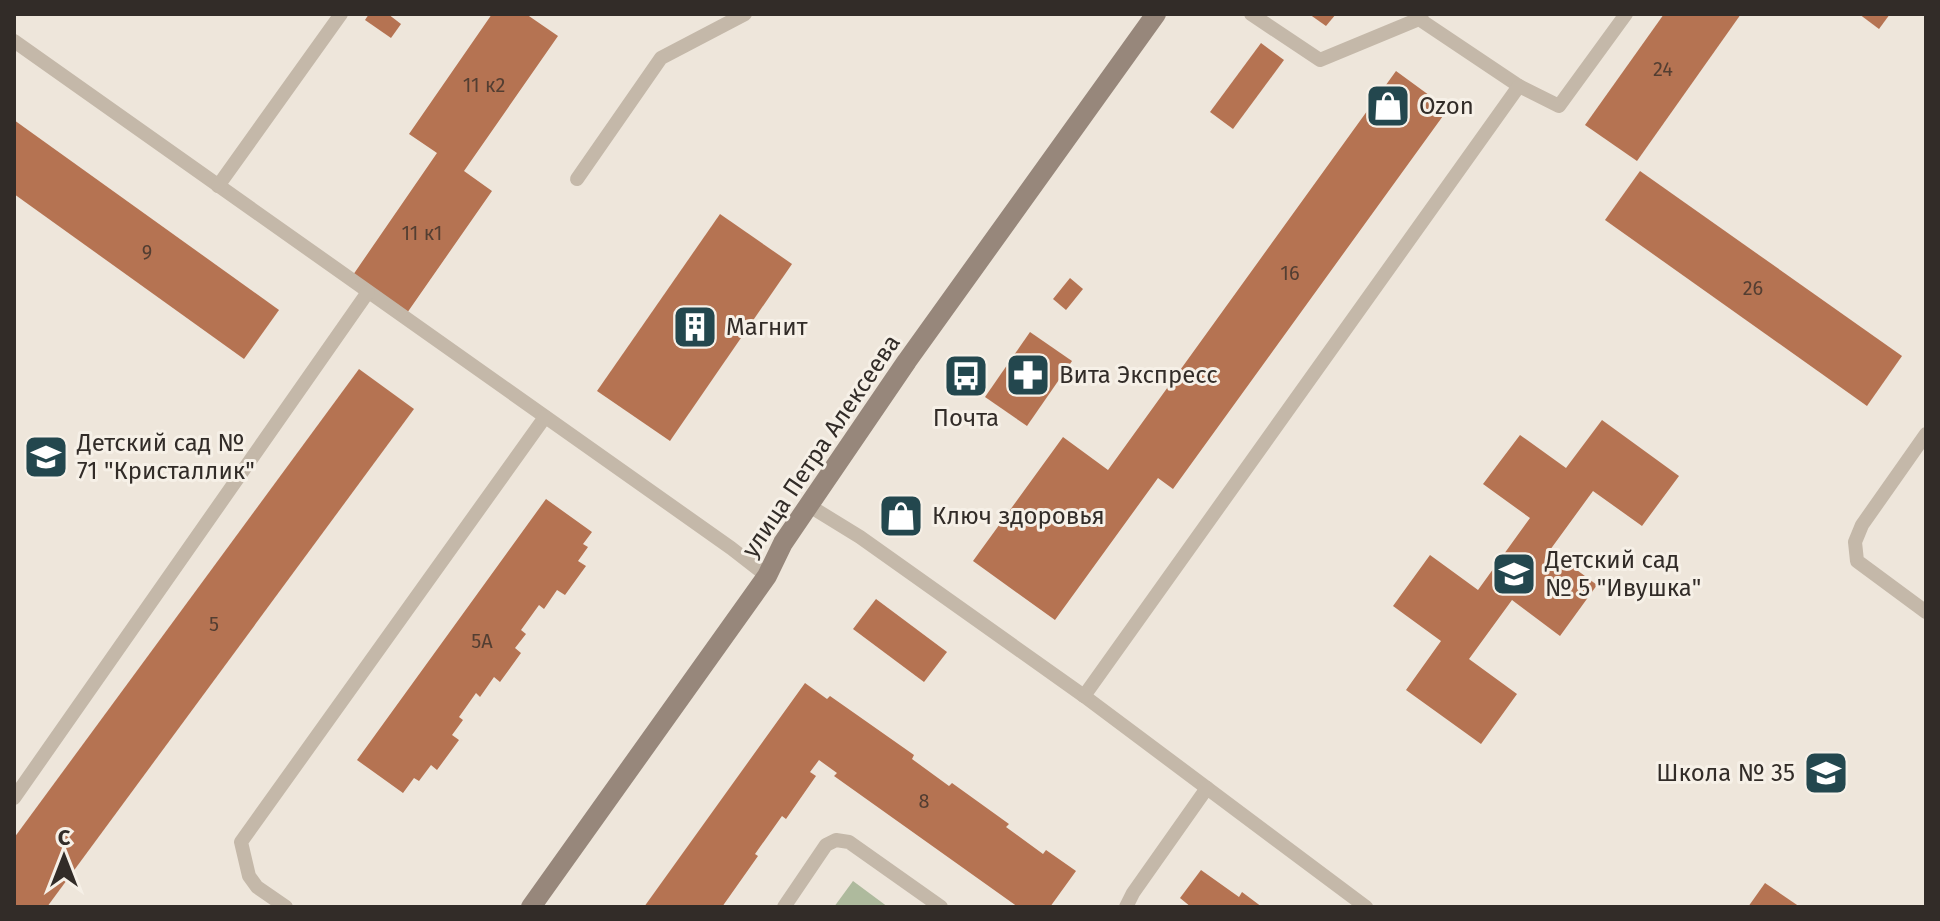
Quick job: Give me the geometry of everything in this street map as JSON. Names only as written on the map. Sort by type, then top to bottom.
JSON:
[{"type":"street","name":"улица Петра Алексеева","points":[[531,907],[767,576],[783,543],[907,361],[1156,14]]},
{"type":"lane","points":[[218,186],[341,14]]},
{"type":"lane","points":[[577,179],[661,58],[745,14]]},
{"type":"lane","points":[[1251,14],[1320,60],[1421,16],[1519,86],[1559,106],[1626,14]]},
{"type":"lane","points":[[14,41],[767,576]]},
{"type":"lane","points":[[1084,696],[1519,86]]},
{"type":"lane","points":[[14,798],[368,292]]},
{"type":"lane","points":[[286,907],[257,887],[249,876],[241,842],[545,417]]},
{"type":"lane","points":[[1926,434],[1862,525],[1855,542],[1857,561],[1926,612]]},
{"type":"lane","points":[[808,505],[860,537],[1084,696],[1366,907]]},
{"type":"lane","points":[[1126,907],[1207,788]]},
{"type":"lane","points":[[784,907],[826,845],[836,840],[849,842],[941,907]]},
{"type":"green space","points":[[853,881],[888,907],[834,907]]},
{"type":"building","points":[[369,14],[388,14],[401,24],[391,38],[365,20]]},
{"type":"building","points":[[492,14],[526,14],[558,36],[464,171],[492,191],[407,313],[353,275],[437,153],[409,134]]},
{"type":"building","points":[[1309,14],[1336,14],[1326,26]]},
{"type":"building","points":[[1664,14],[1741,14],[1637,161],[1585,125]]},
{"type":"building","points":[[1859,14],[1890,14],[1879,29]]},
{"type":"building","points":[[1261,43],[1284,60],[1233,129],[1210,112]]},
{"type":"building","points":[[1396,71],[1448,109],[1173,489],[1158,478],[1055,620],[973,561],[1063,437],[1108,470]]},
{"type":"building","points":[[14,120],[279,310],[244,359],[14,194]]},
{"type":"building","points":[[1640,171],[1902,356],[1867,406],[1605,220]]},
{"type":"building","name":"Магнит","points":[[720,214],[792,264],[670,441],[597,391]]},
{"type":"building","points":[[1070,278],[1083,289],[1066,310],[1053,299]]},
{"type":"building","points":[[1030,332],[1072,361],[1027,426],[985,397]]},
{"type":"building","points":[[359,369],[414,409],[47,907],[14,907],[14,838]]},
{"type":"building","points":[[1602,420],[1679,476],[1642,526],[1593,491],[1550,550],[1597,585],[1560,636],[1512,600],[1469,659],[1517,694],[1481,744],[1406,690],[1441,641],[1393,606],[1430,555],[1478,590],[1530,518],[1483,484],[1520,435],[1566,468]]},
{"type":"building","points":[[546,499],[592,532],[583,544],[588,547],[578,561],[586,566],[565,595],[557,590],[544,609],[539,605],[521,630],[526,634],[515,648],[521,653],[500,682],[494,677],[480,697],[476,693],[459,717],[463,720],[452,735],[459,740],[437,770],[431,765],[419,781],[414,778],[403,793],[357,760]]},
{"type":"building","points":[[876,599],[947,652],[924,682],[853,629]]},
{"type":"building","points":[[805,683],[827,699],[830,696],[914,755],[912,759],[1009,824],[1006,827],[1043,854],[1046,850],[1076,871],[1050,907],[1018,907],[834,776],[837,773],[819,760],[810,772],[816,776],[786,819],[782,816],[722,907],[644,907]]},
{"type":"building","points":[[1201,870],[1239,897],[1242,892],[1262,907],[1191,907],[1180,898]]},
{"type":"building","points":[[1765,883],[1800,907],[1748,907]]},
{"type":"place","name":"Ozon","points":[[1388,106]]},
{"type":"place","name":"Магнит","points":[[695,327]]},
{"type":"place","name":"Вита Экспресс","points":[[1028,375]]},
{"type":"place","name":"Почта","points":[[966,376]]},
{"type":"place","name":"Детский сад № 71 \"Кристаллик\"","points":[[46,457]]},
{"type":"place","name":"Ключ здоровья","points":[[901,516]]},
{"type":"place","name":"Детский сад № 5 \"Ивушка\"","points":[[1514,574]]},
{"type":"place","name":"Школа № 35","points":[[1826,773]]}]
